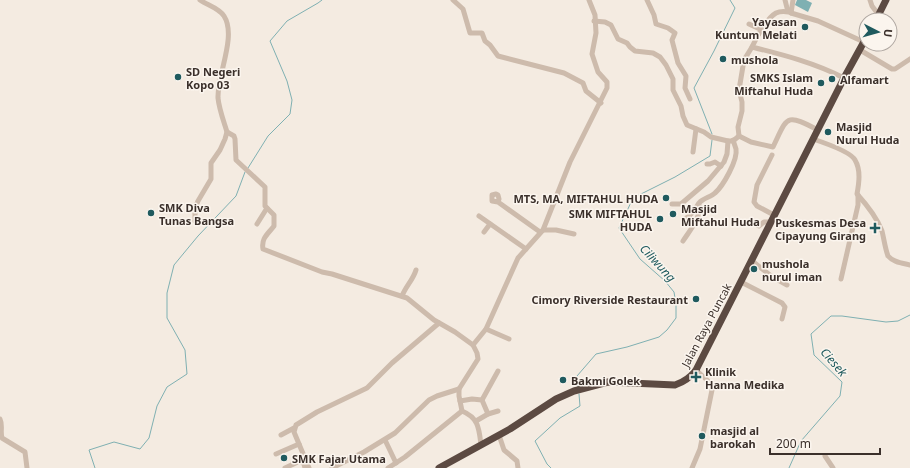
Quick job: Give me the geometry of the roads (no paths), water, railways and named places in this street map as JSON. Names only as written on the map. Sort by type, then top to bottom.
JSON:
[{"type":"highway","points":[[880,12],[886,0]]},
{"type":"highway","name":"Jalan Raya Puncak","points":[[439,468],[499,435],[556,399],[574,391],[614,382],[675,385],[685,382],[696,370],[844,78],[859,52]]},
{"type":"street","points":[[195,221],[194,214],[196,205],[201,193],[211,179],[211,163],[220,150],[227,132],[218,98],[228,36],[228,26],[222,14],[200,0]]},
{"type":"street","points":[[453,0],[462,7],[470,33],[482,33],[485,41],[491,46],[498,56],[568,74],[583,83],[586,91],[600,103]]},
{"type":"street","points":[[473,346],[486,329],[516,262],[542,231],[570,162],[608,84],[598,72],[592,54],[596,38],[594,15],[589,0]]},
{"type":"street","points":[[647,0],[654,15],[656,24],[675,32],[673,44],[678,63],[686,76],[685,88],[690,99]]},
{"type":"street","points":[[785,0],[790,12]]},
{"type":"street","points":[[790,12],[793,0]]},
{"type":"street","points":[[870,0],[875,12]]},
{"type":"street","points":[[739,136],[738,127],[742,111],[742,102],[739,90],[744,60],[762,30],[776,13],[790,12],[818,21],[858,37]]},
{"type":"street","points":[[594,21],[605,22],[611,25],[618,39],[627,43],[635,51],[653,53],[660,57],[666,65],[672,79],[674,94],[681,106],[687,125],[704,132],[711,137],[728,141],[736,150],[731,171],[722,187],[699,204],[690,216],[685,219]]},
{"type":"street","points":[[748,24],[762,30]]},
{"type":"street","points":[[752,47],[787,56],[828,70],[844,78]]},
{"type":"street","points":[[863,52],[892,69],[910,59]]},
{"type":"street","points":[[728,141],[739,136],[752,142],[773,147],[782,128],[790,120],[799,120],[818,130]]},
{"type":"street","points":[[693,152],[696,129]]},
{"type":"street","points":[[227,132],[235,138],[235,158],[265,188],[265,204],[274,214],[274,227],[266,234],[263,240],[264,250],[286,257],[322,272],[402,296],[410,300],[439,323],[455,332],[473,346],[477,353],[478,359],[459,389],[462,411]]},
{"type":"street","points":[[813,139],[836,147],[853,157],[856,160],[859,172],[858,205],[841,279]]},
{"type":"street","points":[[672,204],[681,204],[708,181],[726,158],[728,141]]},
{"type":"street","points":[[772,155],[758,185],[754,202],[757,206],[774,215]]},
{"type":"street","points":[[707,164],[715,162],[721,166]]},
{"type":"street","points":[[858,194],[882,232],[888,256],[895,261],[909,263]]},
{"type":"street","points":[[498,201],[528,223],[542,231],[556,230],[574,234]]},
{"type":"street","points":[[683,241],[697,218],[700,210],[699,204]]},
{"type":"street","points":[[256,224],[267,208]]},
{"type":"street","points":[[479,216],[526,249]]},
{"type":"street","points":[[748,224],[751,222],[759,226],[764,222],[771,222]]},
{"type":"street","points":[[484,232],[490,224]]},
{"type":"street","points":[[751,260],[771,276],[787,285]]},
{"type":"street","points":[[402,296],[408,283],[413,279],[416,270]]},
{"type":"street","points":[[741,282],[782,303],[784,307],[782,319]]},
{"type":"street","points":[[281,435],[317,412],[367,388],[397,359],[439,323]]},
{"type":"street","points":[[486,329],[509,340]]},
{"type":"street","points":[[482,400],[498,370]]},
{"type":"street","points":[[692,468],[700,449],[712,390],[708,380],[696,370]]},
{"type":"street","points":[[332,468],[385,440],[402,427],[430,400],[437,396],[459,389]]},
{"type":"street","points":[[460,401],[472,399],[482,400]]},
{"type":"street","points":[[482,400],[488,414]]},
{"type":"street","points":[[462,411],[469,414],[476,421],[481,445]]},
{"type":"street","points":[[388,468],[462,411]]},
{"type":"street","points":[[476,421],[488,414],[498,411]]},
{"type":"street","points":[[0,419],[2,425],[0,435],[2,438],[24,452],[26,468]]},
{"type":"street","points":[[294,428],[294,432],[309,468]]},
{"type":"street","points":[[499,435],[504,450],[516,461],[518,468]]},
{"type":"street","points":[[385,440],[396,463]]},
{"type":"street","points":[[276,454],[299,444]]},
{"type":"street","points":[[825,456],[833,468]]},
{"type":"street","points":[[285,468],[298,461],[303,463],[305,468]]},
{"type":"water","points":[[797,0],[806,0],[812,3],[808,12],[795,5]]},
{"type":"waterway","points":[[248,168],[268,136],[290,114],[292,100],[287,81],[270,41],[287,21],[322,0]]},
{"type":"waterway","name":"Ciliwung","points":[[712,134],[694,88],[735,8],[730,0]]},
{"type":"waterway","name":"Ciliwung","points":[[578,387],[577,376],[596,354],[627,347],[659,337],[667,330],[676,318],[674,292],[665,281],[640,259],[619,228],[633,198],[675,177],[710,156],[712,140]]},
{"type":"waterway","points":[[95,468],[89,450],[114,442],[140,449],[149,438],[157,406],[167,387],[187,374],[185,350],[167,318],[167,293],[174,265],[198,236],[236,196],[245,172]]},
{"type":"waterway","name":"Ciesek","points":[[789,468],[801,441],[840,396],[842,382],[814,355],[811,334],[831,316],[886,322],[898,321],[910,315]]},
{"type":"waterway","name":"Ciliwung","points":[[551,468],[547,464],[535,441],[560,418],[580,406],[579,394]]},
{"type":"place","name":"Yayasan Kuntum Melati","points":[[805,27]]},
{"type":"place","name":"mushola","points":[[723,59]]},
{"type":"place","name":"SD Negeri Kopo 03","points":[[178,77]]},
{"type":"place","name":"Alfamart","points":[[832,79]]},
{"type":"place","name":"SMKS Islam Miftahul Huda","points":[[821,83]]},
{"type":"place","name":"Masjid Nurul Huda","points":[[828,132]]},
{"type":"place","name":"MTS, MA, MIFTAHUL HUDA","points":[[666,198]]},
{"type":"place","name":"SMK Diva Tunas Bangsa","points":[[151,213]]},
{"type":"place","name":"Masjid Miftahul Huda","points":[[673,214]]},
{"type":"place","name":"SMK MIFTAHUL HUDA","points":[[660,219]]},
{"type":"place","name":"Puskesmas Desa Cipayung Girang","points":[[875,228]]},
{"type":"place","name":"mushola nurul iman","points":[[754,269]]},
{"type":"place","name":"Cimory Riverside Restaurant","points":[[696,299]]},
{"type":"place","name":"Klinik Hanna Medika","points":[[696,377]]},
{"type":"place","name":"Bakmi Golek","points":[[563,380]]},
{"type":"place","name":"masjid al barokah","points":[[702,436]]},
{"type":"place","name":"SMK Fajar Utama","points":[[284,458]]}]
